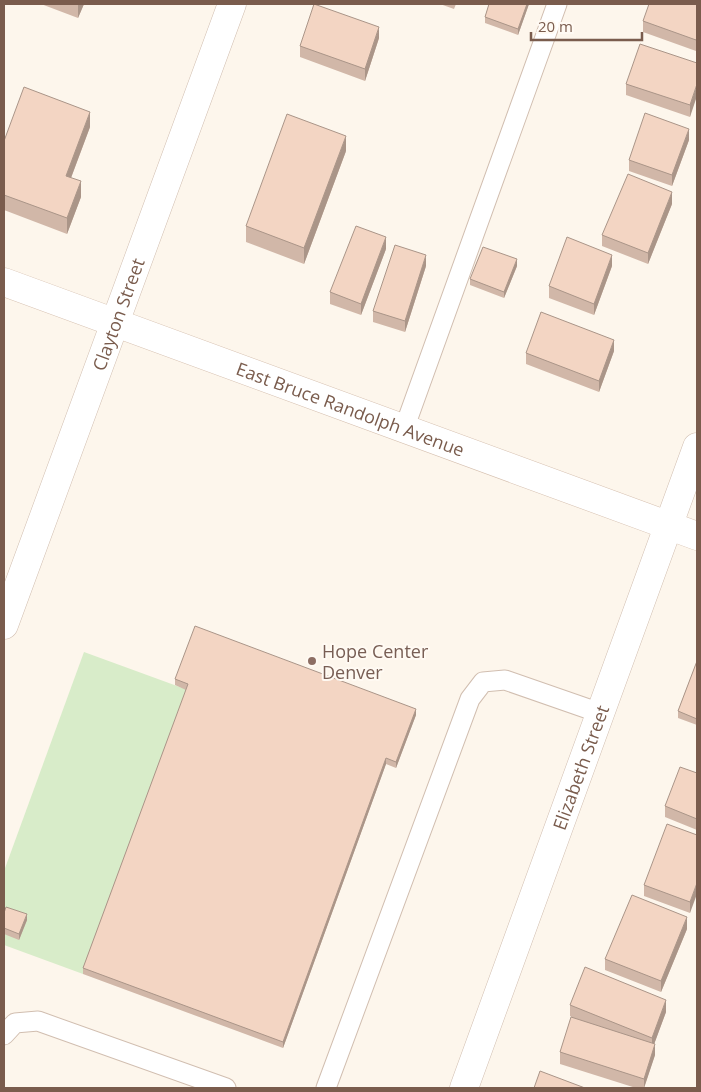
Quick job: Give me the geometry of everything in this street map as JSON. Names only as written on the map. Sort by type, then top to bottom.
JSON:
[{"type":"street","name":"Clayton Street","points":[[4,625],[232,4]]},
{"type":"street","name":"East Bruce Randolph Avenue","points":[[4,282],[697,536]]},
{"type":"street","name":"Elizabeth Street","points":[[464,1088],[697,447]]},
{"type":"lane","points":[[404,429],[558,4]]},
{"type":"lane","points":[[326,1088],[470,699],[483,682],[505,680],[600,713]]},
{"type":"lane","points":[[4,1035],[15,1023],[38,1021],[226,1088]]},
{"type":"green space","points":[[84,652],[188,690],[83,974],[4,945],[4,871]]},
{"type":"building","points":[[314,4],[379,27],[365,69],[300,46]]},
{"type":"building","points":[[489,4],[527,4],[518,29],[485,17]]},
{"type":"building","points":[[649,4],[697,4],[696,40],[643,21]]},
{"type":"building","points":[[640,44],[697,63],[697,84],[690,105],[626,84]]},
{"type":"building","points":[[24,87],[90,112],[66,176],[81,181],[67,218],[4,195],[4,141]]},
{"type":"building","points":[[645,113],[689,129],[672,175],[629,160]]},
{"type":"building","points":[[287,114],[346,136],[304,248],[246,226]]},
{"type":"building","points":[[628,174],[672,192],[648,253],[602,235]]},
{"type":"building","points":[[356,226],[386,237],[361,304],[330,292]]},
{"type":"building","points":[[567,237],[612,255],[594,304],[549,286]]},
{"type":"building","points":[[395,245],[426,255],[405,321],[373,311]]},
{"type":"building","points":[[483,247],[517,259],[504,292],[470,279]]},
{"type":"building","points":[[541,312],[614,340],[599,381],[526,353]]},
{"type":"building","points":[[195,626],[416,709],[396,762],[386,758],[283,1042],[83,968],[188,684],[175,679]]},
{"type":"building","points":[[697,661],[697,719],[678,711]]},
{"type":"building","points":[[680,767],[697,773],[697,819],[665,806]]},
{"type":"building","points":[[667,824],[697,835],[697,883],[690,902],[644,885]]},
{"type":"building","points":[[632,895],[687,917],[661,981],[605,959]]},
{"type":"building","points":[[6,907],[27,914],[19,934],[4,928]]},
{"type":"building","points":[[585,967],[666,1000],[652,1038],[570,1005]]},
{"type":"building","points":[[571,1017],[655,1044],[644,1079],[560,1052]]},
{"type":"building","points":[[540,1071],[585,1088],[534,1088]]},
{"type":"place","name":"Hope Center Denver","points":[[312,661]]}]
